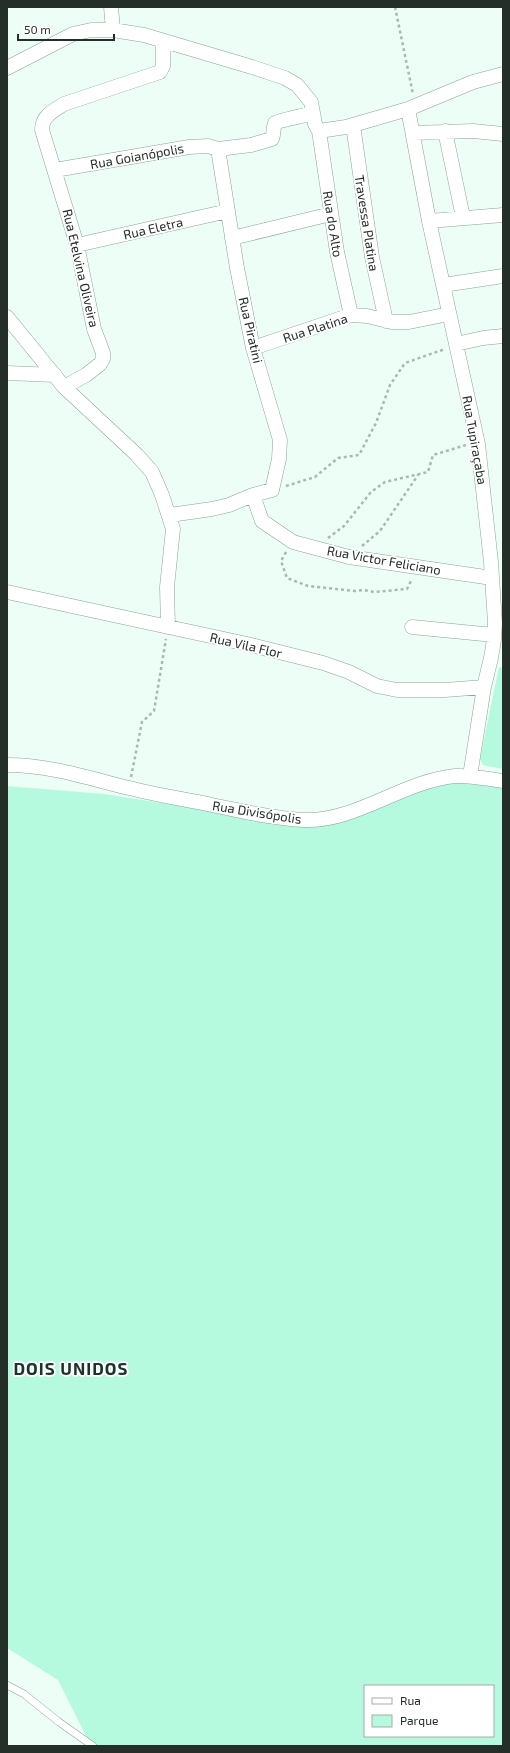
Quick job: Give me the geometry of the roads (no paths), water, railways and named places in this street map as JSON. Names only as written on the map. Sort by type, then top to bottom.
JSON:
[{"type":"street","points":[[111,7],[113,30]]},
{"type":"street","name":"Rua do Alto","points":[[7,68],[73,34],[91,30],[113,30],[144,35],[252,67],[285,78],[297,85],[311,102],[319,131],[336,252],[351,315]]},
{"type":"street","name":"Rua Etelvina Oliveira","points":[[64,387],[86,375],[103,360],[103,354],[94,329],[77,245],[42,130],[44,119],[64,104],[160,72],[163,66],[163,41]]},
{"type":"street","points":[[319,131],[353,125],[412,107],[473,82],[503,74]]},
{"type":"street","name":"Rua Tupiraçaba","points":[[412,107],[412,133],[429,221],[478,442],[497,627],[497,659],[484,687],[470,776]]},
{"type":"street","name":"Rua Goianópolis","points":[[55,170],[189,147],[208,146],[218,149],[251,145],[272,139],[275,124],[279,120],[300,118],[313,113]]},
{"type":"street","name":"Travessa Platina","points":[[353,125],[372,257],[386,321]]},
{"type":"street","points":[[412,133],[445,131],[503,134]]},
{"type":"street","points":[[445,131],[463,217]]},
{"type":"street","name":"Rua Piratini","points":[[218,149],[232,238],[253,348],[280,440],[279,459],[272,490],[253,495]]},
{"type":"street","name":"Rua Eletra","points":[[77,245],[228,211]]},
{"type":"street","points":[[232,238],[331,214]]},
{"type":"street","points":[[429,221],[463,217],[503,215]]},
{"type":"street","points":[[443,285],[503,276]]},
{"type":"street","name":"Rua Platina","points":[[253,348],[351,315],[367,316],[386,321],[409,322],[449,314]]},
{"type":"street","points":[[7,317],[64,387],[137,454],[152,472],[170,515],[173,529],[167,587],[168,627]]},
{"type":"street","points":[[456,344],[483,338],[503,336]]},
{"type":"street","points":[[7,373],[55,375]]},
{"type":"street","points":[[170,515],[218,508],[253,495]]},
{"type":"street","name":"Rua Victor Feliciano","points":[[253,495],[262,521],[293,542],[349,556],[492,578]]},
{"type":"street","name":"Rua Vila Flor","points":[[7,592],[247,644],[310,660],[349,672],[377,686],[397,690],[445,690],[484,687]]},
{"type":"street","points":[[412,627],[497,627]]},
{"type":"street","name":"Rua Divisópolis","points":[[7,765],[23,765],[61,770],[129,788],[261,814],[306,820],[321,819],[351,811],[395,793],[432,781],[454,776],[470,776],[503,781]]},
{"type":"lane","points":[[7,1685],[24,1694],[59,1722],[93,1746]]},
{"type":"district","name":"DOIS UNIDOS","points":[[71,1369]]}]
